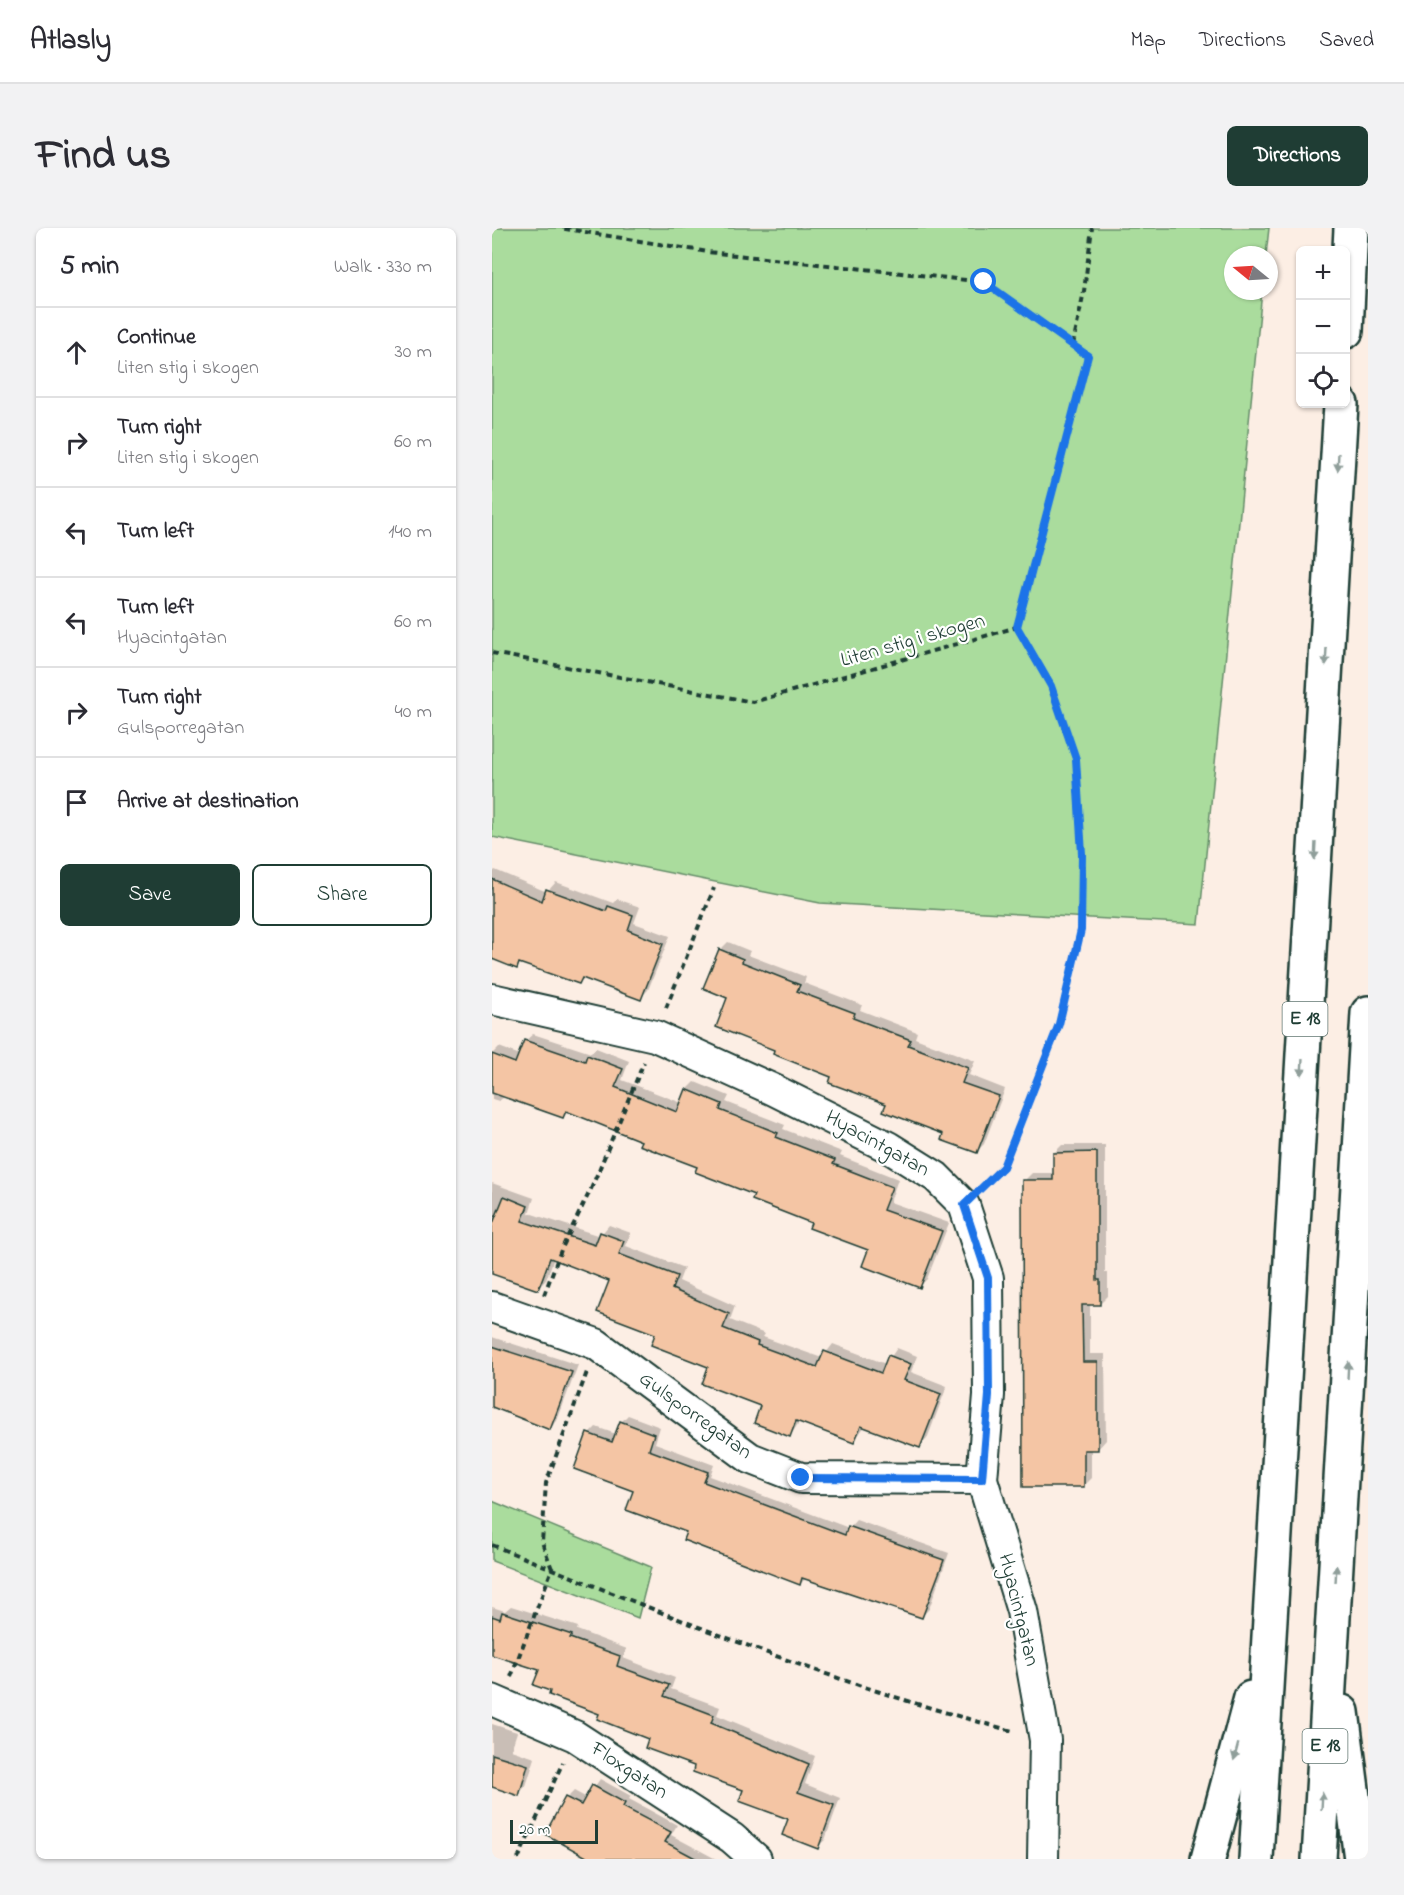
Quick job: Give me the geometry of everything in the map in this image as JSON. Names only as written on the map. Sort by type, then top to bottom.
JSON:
[{"type":"highway","points":[[1348,300],[1352,228]]},
{"type":"highway","name":"E 18","points":[[1256,1859],[1341,408]]},
{"type":"highway","name":"E 18","points":[[1319,1859],[1368,1013]]},
{"type":"highway","points":[[1332,1633],[1360,1859]]},
{"type":"highway","points":[[1208,1859],[1268,1635]]},
{"type":"street","name":"Hyacintgatan","points":[[492,999],[655,1036],[774,1090],[888,1147],[936,1177],[964,1205],[988,1278],[989,1395],[982,1479],[1022,1611],[1045,1740],[1043,1859]]},
{"type":"street","name":"Gulsporregatan","points":[[492,1307],[596,1344],[750,1458],[801,1478],[982,1479]]},
{"type":"street","name":"Floxgatan","points":[[496,1702],[575,1736],[732,1838],[756,1859]]},
{"type":"path","name":"Liten stig i skogen","points":[[492,653],[753,702],[1017,627],[1088,356],[984,282],[708,252],[560,228]]},
{"type":"path","points":[[1073,345],[1084,291],[1092,228]]},
{"type":"path","points":[[964,1205],[1003,1167],[1059,1024],[1081,930],[1082,854],[1076,759],[1051,686],[1017,627]]},
{"type":"path","points":[[534,1322],[561,1250],[591,1189],[714,888]]},
{"type":"path","points":[[496,1702],[552,1569],[542,1542],[546,1483],[596,1344]]},
{"type":"path","points":[[492,1545],[844,1682],[941,1713],[1045,1740]]},
{"type":"path","points":[[518,1859],[575,1736]]},
{"type":"green space","points":[[492,228],[1269,228],[1267,246],[1224,246],[1224,300],[1261,300],[1199,924],[820,903],[492,837]]},
{"type":"green space","points":[[492,1501],[651,1567],[638,1618],[492,1561]]},
{"type":"building","points":[[492,879],[542,901],[546,889],[606,911],[608,906],[633,915],[628,930],[663,944],[641,1000],[582,978],[579,984],[519,963],[517,969],[492,959]]},
{"type":"building","points":[[719,949],[743,959],[742,962],[800,985],[797,991],[855,1013],[853,1018],[911,1040],[908,1045],[968,1068],[962,1083],[999,1096],[977,1153],[941,1140],[943,1134],[883,1111],[886,1104],[829,1083],[831,1077],[773,1054],[774,1050],[716,1027],[727,998],[703,988]]},
{"type":"building","points":[[524,1040],[585,1061],[587,1055],[623,1069],[615,1087],[677,1112],[686,1089],[722,1104],[720,1110],[778,1133],[776,1137],[835,1160],[833,1164],[892,1187],[883,1210],[942,1231],[920,1288],[862,1266],[868,1250],[809,1228],[811,1223],[752,1200],[754,1195],[695,1172],[697,1167],[639,1145],[641,1141],[566,1111],[563,1118],[492,1093],[492,1054],[515,1063]]},
{"type":"building","points":[[1097,1152],[1097,1280],[1100,1280],[1100,1305],[1082,1305],[1083,1362],[1098,1362],[1098,1450],[1084,1450],[1084,1487],[1023,1487],[1022,1180],[1053,1180],[1053,1153]]},
{"type":"building","points":[[504,1196],[528,1206],[522,1221],[595,1245],[600,1232],[624,1241],[619,1254],[677,1276],[672,1289],[729,1314],[723,1328],[758,1342],[757,1345],[817,1367],[824,1351],[881,1373],[888,1355],[911,1364],[904,1380],[941,1394],[920,1448],[861,1426],[854,1443],[796,1421],[790,1437],[754,1423],[760,1406],[702,1384],[708,1367],[651,1345],[655,1334],[597,1312],[609,1281],[550,1258],[538,1290],[492,1274],[492,1226]]},
{"type":"building","points":[[492,1346],[572,1372],[550,1430],[492,1407]]},
{"type":"building","points":[[620,1421],[654,1434],[649,1450],[708,1472],[704,1482],[845,1535],[848,1526],[944,1560],[922,1618],[802,1578],[800,1585],[683,1540],[686,1532],[626,1510],[633,1491],[574,1469],[587,1433],[612,1442]]},
{"type":"building","points":[[502,1612],[572,1635],[570,1638],[620,1656],[617,1666],[669,1685],[664,1696],[714,1715],[711,1723],[809,1764],[798,1792],[834,1805],[818,1849],[782,1835],[788,1819],[739,1801],[743,1790],[693,1772],[694,1766],[645,1748],[648,1739],[597,1719],[599,1714],[549,1695],[550,1691],[533,1685],[539,1670],[492,1655],[492,1616],[500,1619]]},
{"type":"building","points":[[492,1754],[528,1765],[519,1796],[492,1787]]},
{"type":"building","points":[[592,1785],[625,1803],[623,1807],[671,1832],[665,1842],[697,1859],[590,1859],[545,1834],[565,1797],[581,1805]]},
{"type":"route","points":[[801,1478],[982,1479],[989,1395],[988,1278],[964,1205],[1003,1167],[1059,1024],[1081,930],[1082,854],[1076,759],[1051,686],[1017,627],[1088,356],[984,282]]}]
